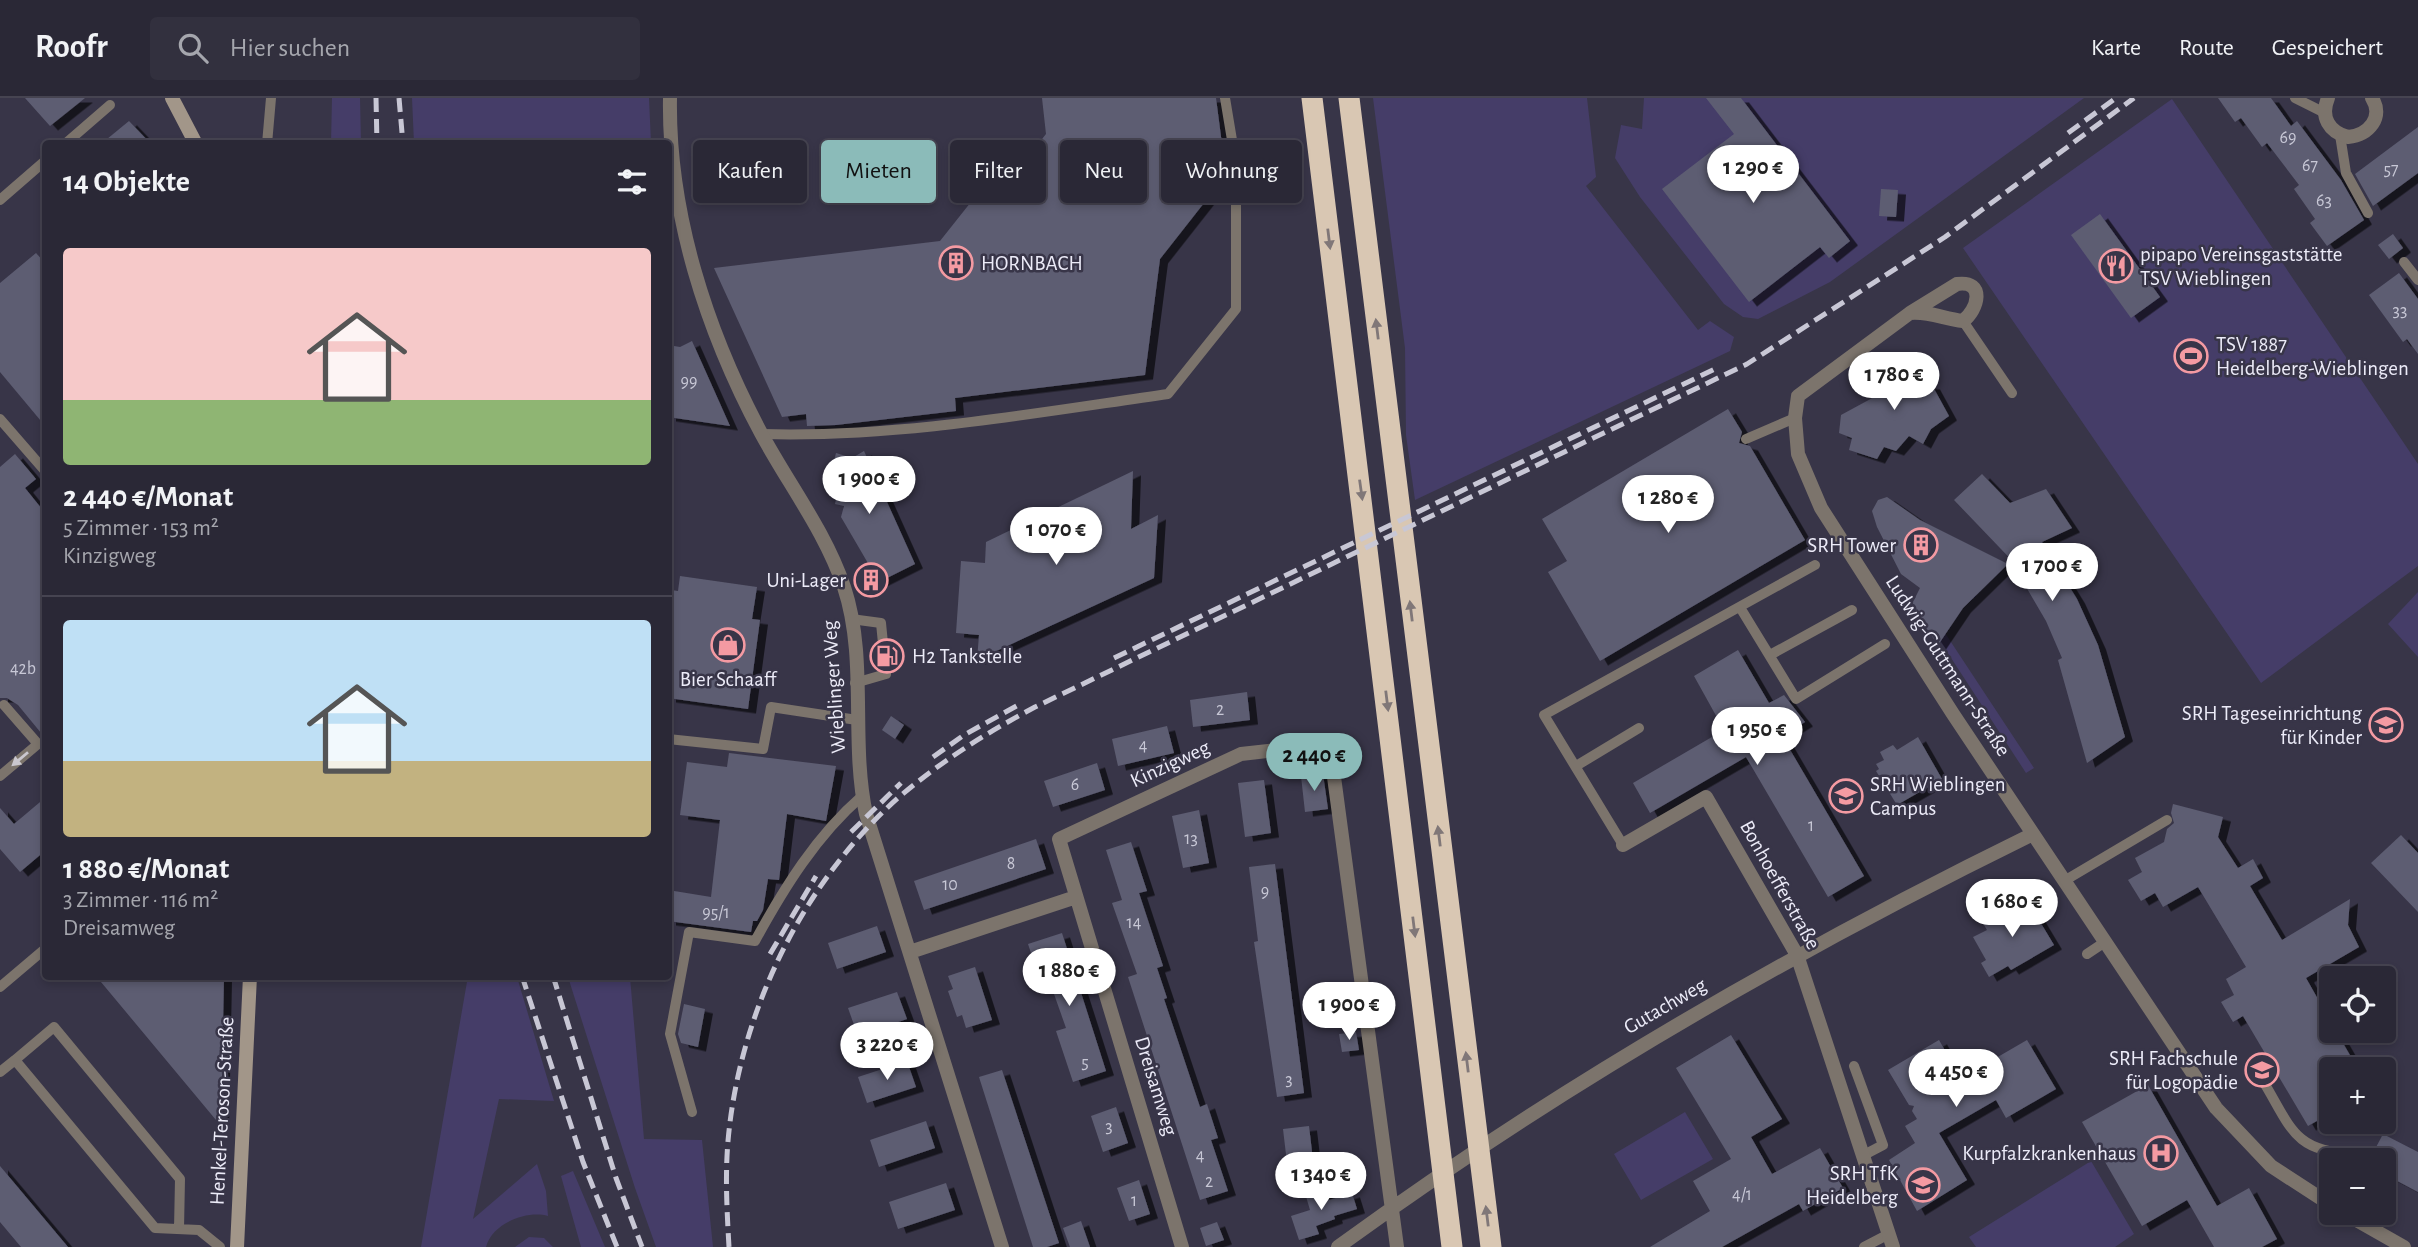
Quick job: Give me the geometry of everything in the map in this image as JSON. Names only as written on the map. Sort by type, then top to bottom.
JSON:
[{"type":"highway","points":[[1312,98],[1452,1247]]},
{"type":"highway","points":[[1349,98],[1491,1247]]},
{"type":"street","points":[[172,98],[194,140]]},
{"type":"street","name":"Wieblinger Weg","points":[[670,98],[672,140]]},
{"type":"street","points":[[2328,98],[2325,113],[2327,122],[2340,135],[2356,137],[2367,132],[2376,113],[2373,99]]},
{"type":"street","name":"Wieblinger Weg","points":[[672,147],[673,172],[693,261],[725,352],[762,434],[829,549],[845,591],[851,619],[862,796],[1002,1247]]},
{"type":"street","name":"Ludwig-Guttmann-Straße","points":[[1963,321],[1974,313],[1978,298],[1974,288],[1966,282],[1941,291],[1798,396],[1795,418],[1798,454],[1821,508],[2064,881],[2228,1123],[2271,1166],[2319,1197]]},
{"type":"street","points":[[1910,313],[1928,312],[1944,319],[1963,321]]},
{"type":"street","name":"Kinzigweg","points":[[1076,897],[1059,839],[1241,754],[1320,745],[1326,748],[1332,762],[1391,1208]]},
{"type":"street","name":"Bonhoefferstraße","points":[[1623,845],[1706,797],[1797,955],[1891,1240]]},
{"type":"street","name":"Gutachweg","points":[[1338,1247],[1517,1121],[1625,1053],[1797,955],[2033,834]]},
{"type":"street","points":[[910,952],[1076,897]]},
{"type":"street","name":"Dreisamweg","points":[[1076,897],[1182,1247]]},
{"type":"street","name":"Henkel-Teroson-Straße","points":[[237,1247],[250,980]]},
{"type":"street","points":[[1391,1208],[1397,1247]]},
{"type":"street","points":[[2374,1225],[2401,1246]]},
{"type":"lane","points":[[267,140],[271,98]]},
{"type":"lane","points":[[762,434],[808,436],[978,420],[1168,394],[1236,309],[1236,163],[1225,98]]},
{"type":"lane","points":[[2295,98],[2325,113]]},
{"type":"lane","points":[[70,140],[110,105]]},
{"type":"lane","points":[[2340,135],[2346,173],[2368,213]]},
{"type":"lane","points":[[0,200],[42,163]]},
{"type":"lane","points":[[2403,262],[2418,280]]},
{"type":"lane","points":[[1963,321],[2012,393]]},
{"type":"lane","points":[[1746,439],[1795,418]]},
{"type":"lane","points":[[0,419],[42,467]]},
{"type":"lane","points":[[1623,845],[1544,715],[1741,609],[1815,565]]},
{"type":"lane","points":[[1741,609],[1796,698],[1885,644]]},
{"type":"lane","points":[[1770,655],[1852,610]]},
{"type":"lane","points":[[851,619],[881,623],[886,674],[855,683]]},
{"type":"lane","points":[[0,776],[38,744],[4,705]]},
{"type":"lane","points":[[672,739],[763,749],[771,707],[857,720]]},
{"type":"lane","points":[[1576,766],[1639,728]]},
{"type":"lane","points":[[692,1112],[670,1034],[689,932],[755,941],[780,895],[816,844],[862,796]]},
{"type":"lane","points":[[2064,881],[2167,820]]},
{"type":"lane","points":[[2087,954],[2105,942]]},
{"type":"lane","points":[[0,986],[42,951]]},
{"type":"lane","points":[[0,1072],[54,1027],[180,1180],[179,1229]]},
{"type":"lane","points":[[15,1060],[155,1228],[198,1230],[220,1247]]},
{"type":"lane","points":[[1854,1066],[1883,1145],[1863,1156]]},
{"type":"lane","points":[[2263,1082],[2300,1141],[2319,1150]]},
{"type":"lane","points":[[1864,1247],[1891,1240]]},
{"type":"shaded area","points":[[332,98],[360,98],[361,140],[331,140]]},
{"type":"shaded area","points":[[412,98],[649,98],[651,140],[414,140]]},
{"type":"shaded area","points":[[1373,98],[1587,98],[1596,177],[1586,186],[1698,330],[1710,321],[1734,337],[1730,351],[1415,500],[1406,435],[1405,348]]},
{"type":"shaded area","points":[[1644,98],[2084,98],[1830,282],[1758,319],[1743,317],[1724,304],[1640,197],[1615,158],[1621,125],[1642,129]]},
{"type":"shaded area","name":"TSV 1887 Heidelberg-Wieblingen","points":[[2172,99],[2418,464],[2418,566],[2261,683],[1963,248]]},
{"type":"shaded area","points":[[2418,592],[2418,657],[2388,624]]},
{"type":"shaded area","points":[[1945,633],[2034,768],[2026,773],[1940,641]]},
{"type":"shaded area","points":[[467,980],[518,980],[554,1101],[499,1099],[473,1219],[537,1164],[546,1191],[548,1216],[530,1215],[511,1220],[495,1231],[486,1247],[421,1247]]},
{"type":"shaded area","points":[[569,980],[630,980],[644,1139],[702,1140],[713,1247],[656,1247]]},
{"type":"shaded area","points":[[1685,1112],[1713,1159],[1641,1200],[1614,1154]]},
{"type":"shaded area","points":[[2091,1161],[2134,1234],[2115,1247],[1976,1247],[1969,1237]]},
{"type":"shaded area","points":[[573,1171],[605,1247],[581,1247],[561,1176]]},
{"type":"shaded area","points":[[529,1237],[544,1238],[553,1247],[515,1247]]},
{"type":"building","points":[[25,98],[85,98],[50,126]]},
{"type":"building","name":"HORNBACH","points":[[1042,98],[1216,98],[1221,140],[1161,140],[1161,203],[1204,203],[1160,259],[1145,375],[955,398],[956,411],[836,425],[807,426],[806,414],[782,417],[714,268],[940,241],[970,203],[1046,203],[1046,140],[1041,140],[1046,134]]},
{"type":"building","points":[[1706,98],[1741,98],[1850,241],[1829,258],[1820,247],[1749,302],[1662,189],[1734,134]]},
{"type":"building","points":[[2218,98],[2271,98],[2291,126],[2297,121],[2341,180],[2364,220],[2327,246],[2310,223],[2315,219],[2294,189],[2299,185],[2267,143],[2262,147],[2241,118],[2235,122]]},
{"type":"building","points":[[129,121],[147,140],[106,140]]},
{"type":"building","points":[[2418,127],[2418,173],[2373,206],[2355,174]]},
{"type":"building","points":[[1881,189],[1898,190],[1896,217],[1879,216]]},
{"type":"building","name":"pipapo Vereinsgaststätte TSV Wieblingen","points":[[2100,214],[2160,297],[2131,318],[2071,235]]},
{"type":"building","points":[[2393,234],[2403,248],[2389,259],[2378,245]]},
{"type":"building","points":[[36,253],[42,260],[42,422],[0,372],[0,283]]},
{"type":"building","points":[[2399,273],[2418,299],[2418,354],[2407,339],[2403,342],[2369,295]]},
{"type":"building","points":[[692,341],[730,426],[672,418],[672,346],[680,347]]},
{"type":"building","points":[[1901,357],[1923,358],[1922,384],[1932,385],[1949,416],[1931,429],[1923,444],[1909,436],[1896,451],[1884,447],[1877,459],[1849,450],[1852,438],[1839,433],[1841,415],[1876,396],[1868,378],[1875,366],[1905,389]]},
{"type":"building","points":[[1728,409],[1742,432],[1739,443],[1750,446],[1805,540],[1600,661],[1548,572],[1567,561],[1542,519]]},
{"type":"building","points":[[864,451],[915,564],[879,582],[841,517],[844,506],[835,504],[837,494],[826,492],[836,453],[852,458]]},
{"type":"building","points":[[15,454],[36,479],[25,488],[42,509],[42,734],[18,705],[7,698],[0,698],[0,467]]},
{"type":"building","points":[[1133,471],[1131,529],[1158,515],[1154,578],[977,660],[979,635],[956,633],[961,561],[985,563],[986,542]]},
{"type":"building","points":[[1982,474],[2010,503],[2046,489],[2072,528],[2042,542],[2077,599],[2098,645],[2125,737],[2087,763],[2058,660],[2062,658],[2046,621],[2015,568],[2023,572],[1954,500]]},
{"type":"building","points":[[1887,497],[1920,520],[2008,564],[1963,608],[1938,645],[1911,606],[1920,588],[1901,574],[1877,527],[1872,511],[1878,500]]},
{"type":"building","points":[[680,576],[757,587],[752,619],[760,620],[748,709],[672,699],[672,590],[678,591]]},
{"type":"building","points":[[1738,650],[1769,703],[1784,695],[1805,722],[1782,736],[1864,876],[1828,897],[1746,757],[1650,813],[1633,783],[1724,730],[1694,676]]},
{"type":"building","points":[[1247,692],[1250,720],[1193,727],[1190,700]]},
{"type":"building","points":[[891,716],[904,725],[895,739],[882,730]]},
{"type":"building","points":[[1167,726],[1174,753],[1118,766],[1112,739]]},
{"type":"building","points":[[1918,737],[1942,779],[1897,805],[1876,771],[1879,769],[1876,764],[1884,760],[1880,752],[1893,745],[1897,750]]},
{"type":"building","points":[[729,753],[836,766],[826,821],[787,814],[779,880],[768,879],[763,910],[757,921],[753,921],[751,932],[672,922],[672,891],[711,897],[720,820],[680,815],[687,762],[727,767]]},
{"type":"building","points":[[1097,763],[1105,790],[1053,807],[1044,781]]},
{"type":"building","points":[[1323,774],[1328,809],[1305,812],[1301,776]]},
{"type":"building","points":[[1264,780],[1271,833],[1245,837],[1238,783]]},
{"type":"building","points":[[42,800],[42,853],[20,872],[0,849],[0,808],[14,824]]},
{"type":"building","points":[[2173,804],[2223,817],[2218,837],[2238,868],[2253,859],[2263,878],[2250,886],[2282,940],[2350,899],[2348,925],[2359,947],[2327,966],[2319,966],[2319,970],[2306,978],[2319,1001],[2319,1043],[2343,1043],[2351,1057],[2319,1057],[2319,1120],[2308,1126],[2243,1016],[2233,1022],[2221,1002],[2234,995],[2226,979],[2246,967],[2198,887],[2163,907],[2155,893],[2141,901],[2128,880],[2142,872],[2135,858],[2164,842],[2167,829],[2174,823],[2171,813]]},
{"type":"building","points":[[1199,810],[1209,863],[1183,868],[1172,816]]},
{"type":"building","points":[[2401,835],[2418,853],[2418,912],[2371,863]]},
{"type":"building","points":[[1036,839],[1046,869],[924,910],[914,881]]},
{"type":"building","points":[[1131,842],[1147,891],[1139,893],[1163,966],[1157,968],[1167,998],[1164,999],[1200,1107],[1207,1104],[1218,1138],[1211,1140],[1228,1191],[1200,1200],[1128,977],[1137,974],[1112,903],[1122,900],[1106,850]]},
{"type":"building","points":[[1275,864],[1304,1093],[1277,1097],[1254,942],[1258,941],[1249,867]]},
{"type":"building","points":[[2027,900],[2054,945],[2011,970],[2008,966],[1989,977],[1981,963],[1986,960],[1973,937],[1987,930],[1984,925]]},
{"type":"building","points":[[877,926],[886,952],[837,969],[828,943]]},
{"type":"building","points":[[1062,933],[1106,1071],[1073,1082],[1056,1031],[1066,1028],[1048,977],[1040,980],[1028,944]]},
{"type":"building","points":[[975,967],[992,1020],[966,1028],[962,1015],[957,1017],[948,991],[953,989],[948,976]]},
{"type":"building","points":[[99,980],[224,980],[221,1126]]},
{"type":"building","points":[[897,992],[907,1019],[858,1036],[848,1008]]},
{"type":"building","points":[[684,1004],[705,1009],[698,1047],[681,1043],[678,1034]]},
{"type":"building","points":[[1356,1032],[1359,1050],[1342,1052],[1339,1034]]},
{"type":"building","points":[[1731,1035],[1782,1119],[1751,1137],[1772,1174],[1820,1148],[1843,1188],[1803,1211],[1799,1204],[1722,1247],[1650,1247],[1710,1211],[1693,1181],[1731,1159],[1676,1068]]},
{"type":"building","points":[[1939,1040],[1954,1066],[1971,1056],[1977,1069],[2027,1040],[2056,1089],[2006,1118],[1996,1100],[1939,1133],[1967,1180],[1917,1211],[1889,1160],[1915,1143],[1905,1126],[1917,1119],[1912,1111],[1914,1106],[1909,1105],[1888,1070]]},
{"type":"building","points":[[907,1061],[916,1087],[867,1103],[858,1077]]},
{"type":"building","points":[[1002,1070],[1059,1243],[1047,1247],[1033,1247],[979,1077]]},
{"type":"building","points":[[2148,1085],[2217,1206],[2249,1188],[2277,1239],[2262,1247],[2214,1247],[2187,1200],[2142,1226],[2082,1122]]},
{"type":"building","points":[[1116,1107],[1128,1143],[1103,1152],[1091,1116]]},
{"type":"building","points":[[926,1121],[935,1148],[879,1167],[870,1140]]},
{"type":"building","points":[[1309,1126],[1313,1160],[1287,1163],[1283,1129]]},
{"type":"building","points":[[2383,1134],[2418,1152],[2418,1192],[2396,1180],[2396,1148],[2376,1148]]},
{"type":"building","points":[[0,1166],[68,1247],[21,1247],[0,1222]]},
{"type":"building","points":[[1139,1180],[1150,1214],[1129,1221],[1117,1188]]},
{"type":"building","points":[[946,1183],[955,1210],[898,1229],[889,1202]]},
{"type":"building","points":[[1324,1187],[1329,1200],[1352,1193],[1357,1209],[1334,1216],[1335,1219],[1316,1226],[1319,1234],[1299,1240],[1291,1216],[1310,1210],[1305,1193]]},
{"type":"building","points":[[1081,1221],[1090,1247],[1070,1247],[1063,1228]]},
{"type":"building","points":[[1217,1222],[1224,1240],[1206,1246],[1200,1228]]},
{"type":"railway","points":[[376,98],[377,140]]},
{"type":"railway","points":[[399,98],[403,140]]},
{"type":"railway","points":[[2068,133],[2116,98]]},
{"type":"railway","points":[[729,1247],[726,1181],[728,1141],[735,1093],[761,999],[805,910],[832,870],[898,798],[964,749],[1035,707],[1747,364],[1945,237],[2134,98]]},
{"type":"railway","points":[[1114,658],[1717,368]]},
{"type":"railway","points":[[933,757],[964,735],[1020,704]]},
{"type":"railway","points":[[851,832],[901,783]]},
{"type":"railway","points":[[770,954],[816,876]]},
{"type":"railway","points":[[523,980],[583,1162],[617,1247]]},
{"type":"railway","points":[[554,980],[616,1178],[642,1247]]},
{"type":"place","name":"HORNBACH","points":[[956,263]]},
{"type":"place","name":"pipapo Vereinsgaststätte TSV Wieblingen","points":[[2116,266]]},
{"type":"place","name":"TSV 1887 Heidelberg-Wieblingen","points":[[2191,356]]},
{"type":"place","name":"SRH Tower","points":[[1921,545]]},
{"type":"place","name":"Uni-Lager","points":[[871,580]]},
{"type":"place","name":"Bier Schaaff","points":[[728,645]]},
{"type":"place","name":"H2 Tankstelle","points":[[887,656]]},
{"type":"place","name":"SRH Tageseinrichtung für Kinder","points":[[2386,725]]},
{"type":"place","name":"SRH Wieblingen Campus","points":[[1846,796]]},
{"type":"place","name":"SRH Fachschule für Logopädie","points":[[2262,1070]]},
{"type":"place","name":"Kurpfalzkrankenhaus","points":[[2161,1153]]},
{"type":"place","name":"SRH TfK Heidelberg","points":[[1923,1185]]}]
